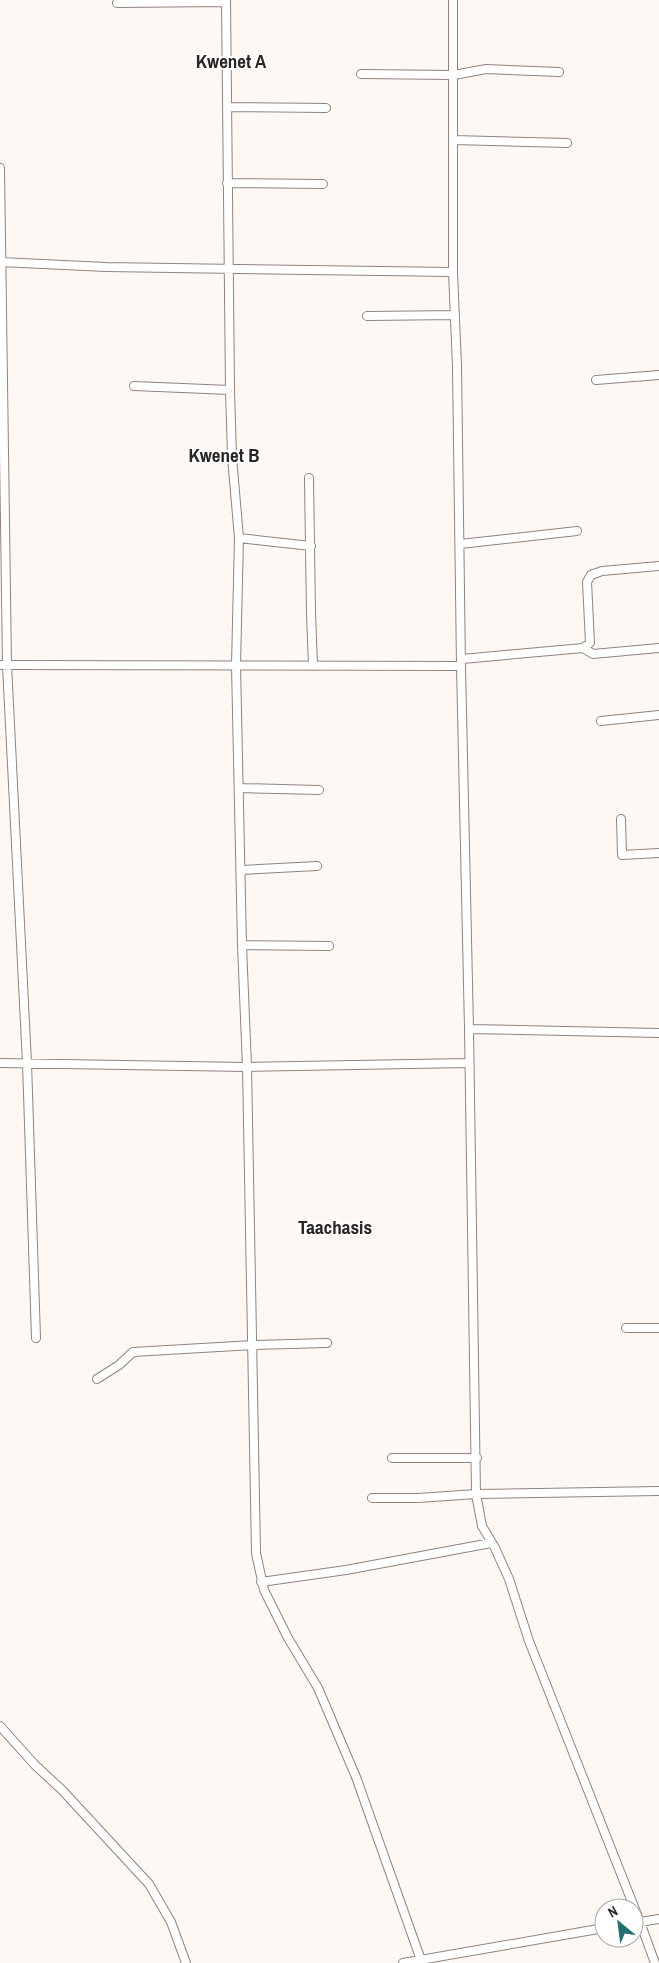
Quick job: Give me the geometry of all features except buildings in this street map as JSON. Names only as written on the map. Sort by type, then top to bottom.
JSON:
[{"type":"street","points":[[453,0],[453,272],[457,366],[474,1393],[477,1458],[476,1494],[479,1518],[509,1579],[529,1641],[628,1898]]},
{"type":"street","points":[[117,3],[226,1],[230,390],[232,457],[238,538],[236,665],[242,945],[248,1067],[255,1536],[261,1582],[288,1638],[318,1688],[352,1768],[421,1961]]},
{"type":"street","points":[[361,74],[454,75],[486,69],[559,72]]},
{"type":"street","points":[[227,107],[326,108]]},
{"type":"street","points":[[453,140],[567,143]]},
{"type":"street","points":[[0,168],[3,665],[27,1063],[36,1338]]},
{"type":"street","points":[[227,183],[323,184]]},
{"type":"street","points":[[1,262],[106,267],[453,272]]},
{"type":"street","points":[[367,316],[455,315]]},
{"type":"street","points":[[596,380],[659,375]]},
{"type":"street","points":[[134,386],[230,390]]},
{"type":"street","points":[[309,478],[313,666]]},
{"type":"street","points":[[460,544],[577,531]]},
{"type":"street","points":[[238,538],[310,546]]},
{"type":"street","points":[[3,665],[313,666],[461,663],[583,648],[590,643],[587,582],[591,575],[602,571],[659,566]]},
{"type":"street","points":[[583,648],[593,654],[659,648]]},
{"type":"street","points":[[601,721],[659,715]]},
{"type":"street","points":[[239,788],[319,790]]},
{"type":"street","points":[[621,819],[622,855],[659,853]]},
{"type":"street","points":[[240,870],[317,866]]},
{"type":"street","points":[[242,945],[329,946]]},
{"type":"street","points":[[469,1029],[659,1033]]},
{"type":"street","points":[[0,1063],[248,1067],[468,1063]]},
{"type":"street","points":[[626,1328],[659,1328]]},
{"type":"street","points":[[97,1379],[119,1365],[133,1352],[253,1344],[327,1343]]},
{"type":"street","points":[[392,1458],[477,1458]]},
{"type":"street","points":[[372,1498],[659,1491]]},
{"type":"street","points":[[261,1582],[336,1571],[491,1543]]},
{"type":"street","points":[[0,1726],[35,1765],[68,1796],[148,1884],[171,1922],[186,1963]]},
{"type":"street","points":[[644,1921],[659,1919]]},
{"type":"street","points":[[403,1963],[594,1930]]},
{"type":"street","points":[[644,1938],[655,1963]]},
{"type":"district","name":"Kwenet A","points":[[231,61]]},
{"type":"district","name":"Kwenet B","points":[[224,455]]},
{"type":"district","name":"Taachasis","points":[[335,1227]]}]
